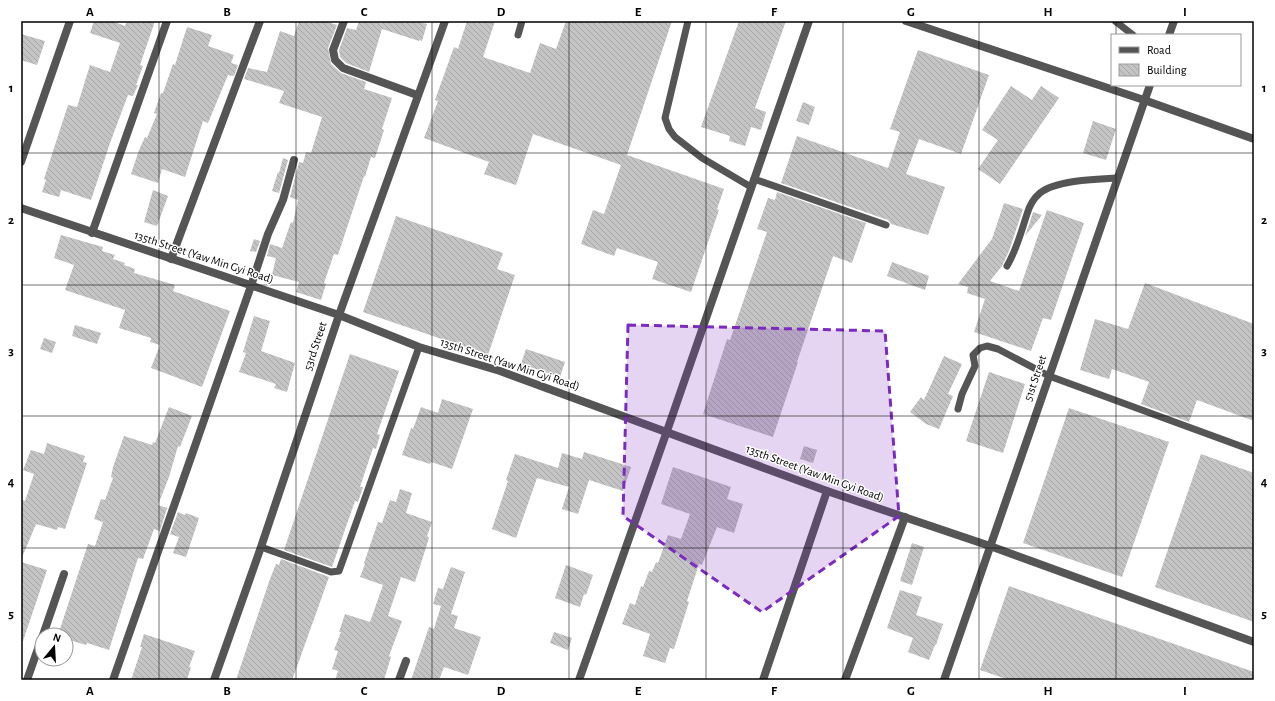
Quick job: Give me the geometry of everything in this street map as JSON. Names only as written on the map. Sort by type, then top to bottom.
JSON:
[{"type":"street","points":[[21,162],[70,21]]},
{"type":"street","points":[[92,233],[168,21]]},
{"type":"street","points":[[171,259],[260,21]]},
{"type":"street","points":[[344,21],[333,50],[335,60],[343,68],[417,96]]},
{"type":"street","name":"53rd Street","points":[[214,680],[261,547],[339,315],[444,21]]},
{"type":"street","points":[[579,680],[809,21]]},
{"type":"street","points":[[906,21],[1144,100],[1254,139]]},
{"type":"street","points":[[1168,34],[1174,21]]},
{"type":"street","name":"51st Street","points":[[944,680],[1150,86]]},
{"type":"street","points":[[113,680],[268,234],[283,200],[294,160]]},
{"type":"street","name":"135th Street (Yaw Min Gyi Road)","points":[[21,208],[339,315],[418,348],[500,371],[667,431],[827,491],[990,546],[1254,642]]},
{"type":"street","points":[[763,680],[827,491]]},
{"type":"street","points":[[845,680],[905,517]]},
{"type":"street","points":[[45,627],[64,574]]},
{"type":"street","points":[[27,680],[34,659]]},
{"type":"street","points":[[399,680],[406,661]]},
{"type":"lane","points":[[518,35],[522,21]]},
{"type":"lane","points":[[688,21],[666,118],[669,129],[675,137],[702,158],[753,183],[886,225]]},
{"type":"lane","points":[[1115,21],[1132,34]]},
{"type":"lane","points":[[1007,266],[1015,253],[1027,213],[1039,194],[1048,188],[1083,180],[1117,178]]},
{"type":"lane","points":[[958,409],[962,394],[975,366],[973,355],[980,348],[987,346],[998,349],[1049,376],[1254,451]]},
{"type":"lane","points":[[261,547],[331,572],[339,571],[418,348]]},
{"type":"highlighted area","points":[[628,325],[885,331],[899,516],[762,612],[623,516]]},
{"type":"building","points":[[94,21],[112,21],[125,26],[127,21],[155,21],[140,65],[143,66],[136,85],[138,85],[133,96],[128,95],[91,200],[61,190],[59,197],[42,192],[46,180],[44,179],[68,105],[77,107],[90,65],[110,72],[120,43],[90,33]]},
{"type":"building","points":[[299,21],[325,21],[337,25],[328,48],[331,64],[341,73],[366,82],[364,89],[392,98],[375,158],[371,157],[338,255],[334,254],[324,283],[326,284],[321,300],[296,292],[299,282],[272,275],[276,258],[267,256],[270,244],[282,248],[291,222],[293,223],[298,200],[290,197],[299,162],[303,163],[306,152],[311,153],[322,117],[279,103],[284,91],[244,79],[248,68],[267,72],[280,31],[294,36]]},
{"type":"building","points":[[359,21],[416,21],[427,24],[422,41],[382,29],[369,72],[346,63],[340,57],[339,50],[347,28],[356,30]]},
{"type":"building","points":[[467,21],[495,21],[483,57],[530,73],[540,43],[556,49],[566,21],[672,21],[627,155],[724,189],[717,209],[719,210],[691,292],[652,279],[658,262],[617,248],[614,256],[581,244],[593,210],[604,214],[621,165],[533,134],[516,185],[484,174],[489,162],[424,138],[438,101],[435,100],[454,47],[458,49]]},
{"type":"building","points":[[739,21],[786,21],[755,108],[766,112],[761,130],[751,127],[745,146],[729,141],[730,136],[701,127]]},
{"type":"building","points":[[187,27],[212,35],[208,46],[234,55],[231,63],[238,65],[234,76],[228,75],[208,123],[203,121],[185,177],[162,169],[158,183],[131,174],[139,150],[145,137],[147,138],[157,114],[154,113],[173,64],[175,65]]},
{"type":"building","points":[[21,34],[45,41],[37,65],[21,60]]},
{"type":"building","points":[[918,50],[989,75],[961,154],[919,139],[906,174],[945,187],[928,235],[891,224],[888,220],[781,183],[797,136],[888,168],[900,132],[890,129]]},
{"type":"building","points":[[1011,86],[1032,100],[1041,86],[1059,98],[1000,184],[978,169],[998,140],[982,130]]},
{"type":"building","points":[[803,102],[815,107],[809,125],[796,121]]},
{"type":"building","points":[[1093,121],[1116,129],[1106,160],[1083,153]]},
{"type":"building","points":[[283,158],[288,160],[279,193],[272,191]]},
{"type":"building","points":[[153,190],[168,196],[157,226],[144,222]]},
{"type":"building","points":[[777,192],[866,223],[852,263],[833,256],[773,437],[703,414],[727,339],[730,340],[767,232],[757,229],[768,198],[775,200]]},
{"type":"building","points":[[1004,203],[1023,209],[1009,251],[1002,266],[990,281],[1019,291],[1047,210],[1084,223],[1051,320],[1043,318],[1031,351],[974,332],[985,299],[967,293],[968,287],[958,284],[992,239]]},
{"type":"building","points":[[1033,212],[1042,215],[1025,236],[1030,222]]},
{"type":"building","points":[[396,216],[503,253],[497,269],[515,275],[488,355],[363,312]]},
{"type":"building","points":[[61,235],[103,247],[102,251],[115,255],[113,259],[125,263],[124,265],[135,269],[134,273],[175,285],[173,291],[230,311],[202,387],[151,368],[160,345],[150,342],[151,338],[119,328],[125,310],[65,290],[74,265],[54,258]]},
{"type":"building","points":[[254,239],[260,241],[256,252],[250,251]]},
{"type":"building","points":[[892,262],[929,276],[925,290],[887,276]]},
{"type":"building","points":[[1145,283],[1254,324],[1254,421],[1197,400],[1189,422],[1141,404],[1149,382],[1112,369],[1109,379],[1080,370],[1095,319],[1128,329]]},
{"type":"building","points":[[254,316],[270,321],[261,351],[295,363],[287,392],[274,388],[276,384],[239,372],[246,353],[243,352]]},
{"type":"building","points":[[75,325],[101,333],[97,344],[72,336]]},
{"type":"building","points":[[44,338],[56,342],[52,353],[40,349]]},
{"type":"building","points":[[526,349],[565,362],[560,377],[521,364]]},
{"type":"building","points":[[350,354],[399,371],[377,434],[380,435],[376,449],[373,448],[360,487],[363,487],[358,502],[355,501],[332,567],[284,550]]},
{"type":"building","points":[[944,356],[962,364],[948,394],[953,396],[939,429],[926,424],[910,412],[921,397],[924,400]]},
{"type":"building","points":[[989,372],[1025,384],[1003,453],[966,441]]},
{"type":"building","points":[[442,399],[473,409],[452,469],[402,455],[411,428],[413,429],[421,407],[438,413]]},
{"type":"building","points":[[169,407],[192,416],[180,447],[178,446],[169,477],[158,505],[167,508],[160,531],[154,529],[143,559],[138,558],[109,650],[87,643],[86,645],[74,641],[74,627],[61,627],[88,544],[95,546],[103,522],[94,519],[101,499],[105,500],[113,478],[111,477],[113,467],[124,436],[152,445],[153,442],[155,443]]},
{"type":"building","points":[[1069,408],[1169,442],[1122,577],[1023,543]]},
{"type":"building","points":[[47,443],[85,456],[83,462],[87,463],[65,529],[58,527],[57,530],[36,524],[21,560],[21,499],[25,501],[34,474],[23,470],[31,450],[44,454]]},
{"type":"building","points":[[804,446],[817,450],[813,463],[800,459]]},
{"type":"building","points":[[584,452],[631,467],[623,491],[589,480],[578,514],[562,509],[569,487],[537,478],[516,538],[492,529],[508,481],[506,480],[515,454],[558,468],[562,453],[582,459]]},
{"type":"building","points":[[1201,454],[1254,473],[1254,622],[1155,587]]},
{"type":"building","points":[[673,467],[731,487],[727,499],[743,504],[734,533],[717,527],[702,565],[699,564],[674,649],[670,648],[665,663],[643,656],[650,634],[622,624],[630,603],[635,605],[641,586],[643,587],[649,571],[652,572],[656,562],[658,563],[668,535],[681,539],[690,514],[661,504]]},
{"type":"building","points":[[400,489],[412,493],[406,513],[432,522],[427,536],[429,538],[415,582],[401,577],[388,616],[402,621],[389,656],[391,657],[384,680],[335,680],[338,671],[332,669],[338,651],[334,650],[341,632],[339,632],[345,614],[370,622],[383,585],[360,577],[378,522],[382,523],[390,500],[396,502]]},
{"type":"building","points":[[178,512],[185,515],[186,513],[199,518],[186,557],[173,553],[179,537],[170,534]]},
{"type":"building","points":[[912,543],[924,547],[912,585],[900,581]]},
{"type":"building","points":[[281,559],[329,577],[292,680],[236,680],[270,579],[276,564],[279,565]]},
{"type":"building","points":[[21,562],[47,570],[23,641],[21,641]]},
{"type":"building","points":[[566,565],[593,575],[580,607],[555,598]]},
{"type":"building","points":[[451,567],[465,572],[451,614],[458,616],[454,628],[481,637],[468,675],[444,667],[439,680],[411,680],[429,627],[434,629],[441,606],[433,604],[438,588],[443,589]]},
{"type":"building","points":[[1009,586],[1254,672],[1254,680],[1009,680],[980,670]]},
{"type":"building","points":[[900,590],[922,597],[916,615],[943,624],[929,660],[908,652],[913,638],[887,628]]},
{"type":"building","points":[[554,632],[572,638],[568,650],[550,643]]},
{"type":"building","points":[[144,634],[195,651],[189,667],[191,667],[187,680],[131,680],[142,647],[140,647]]}]
